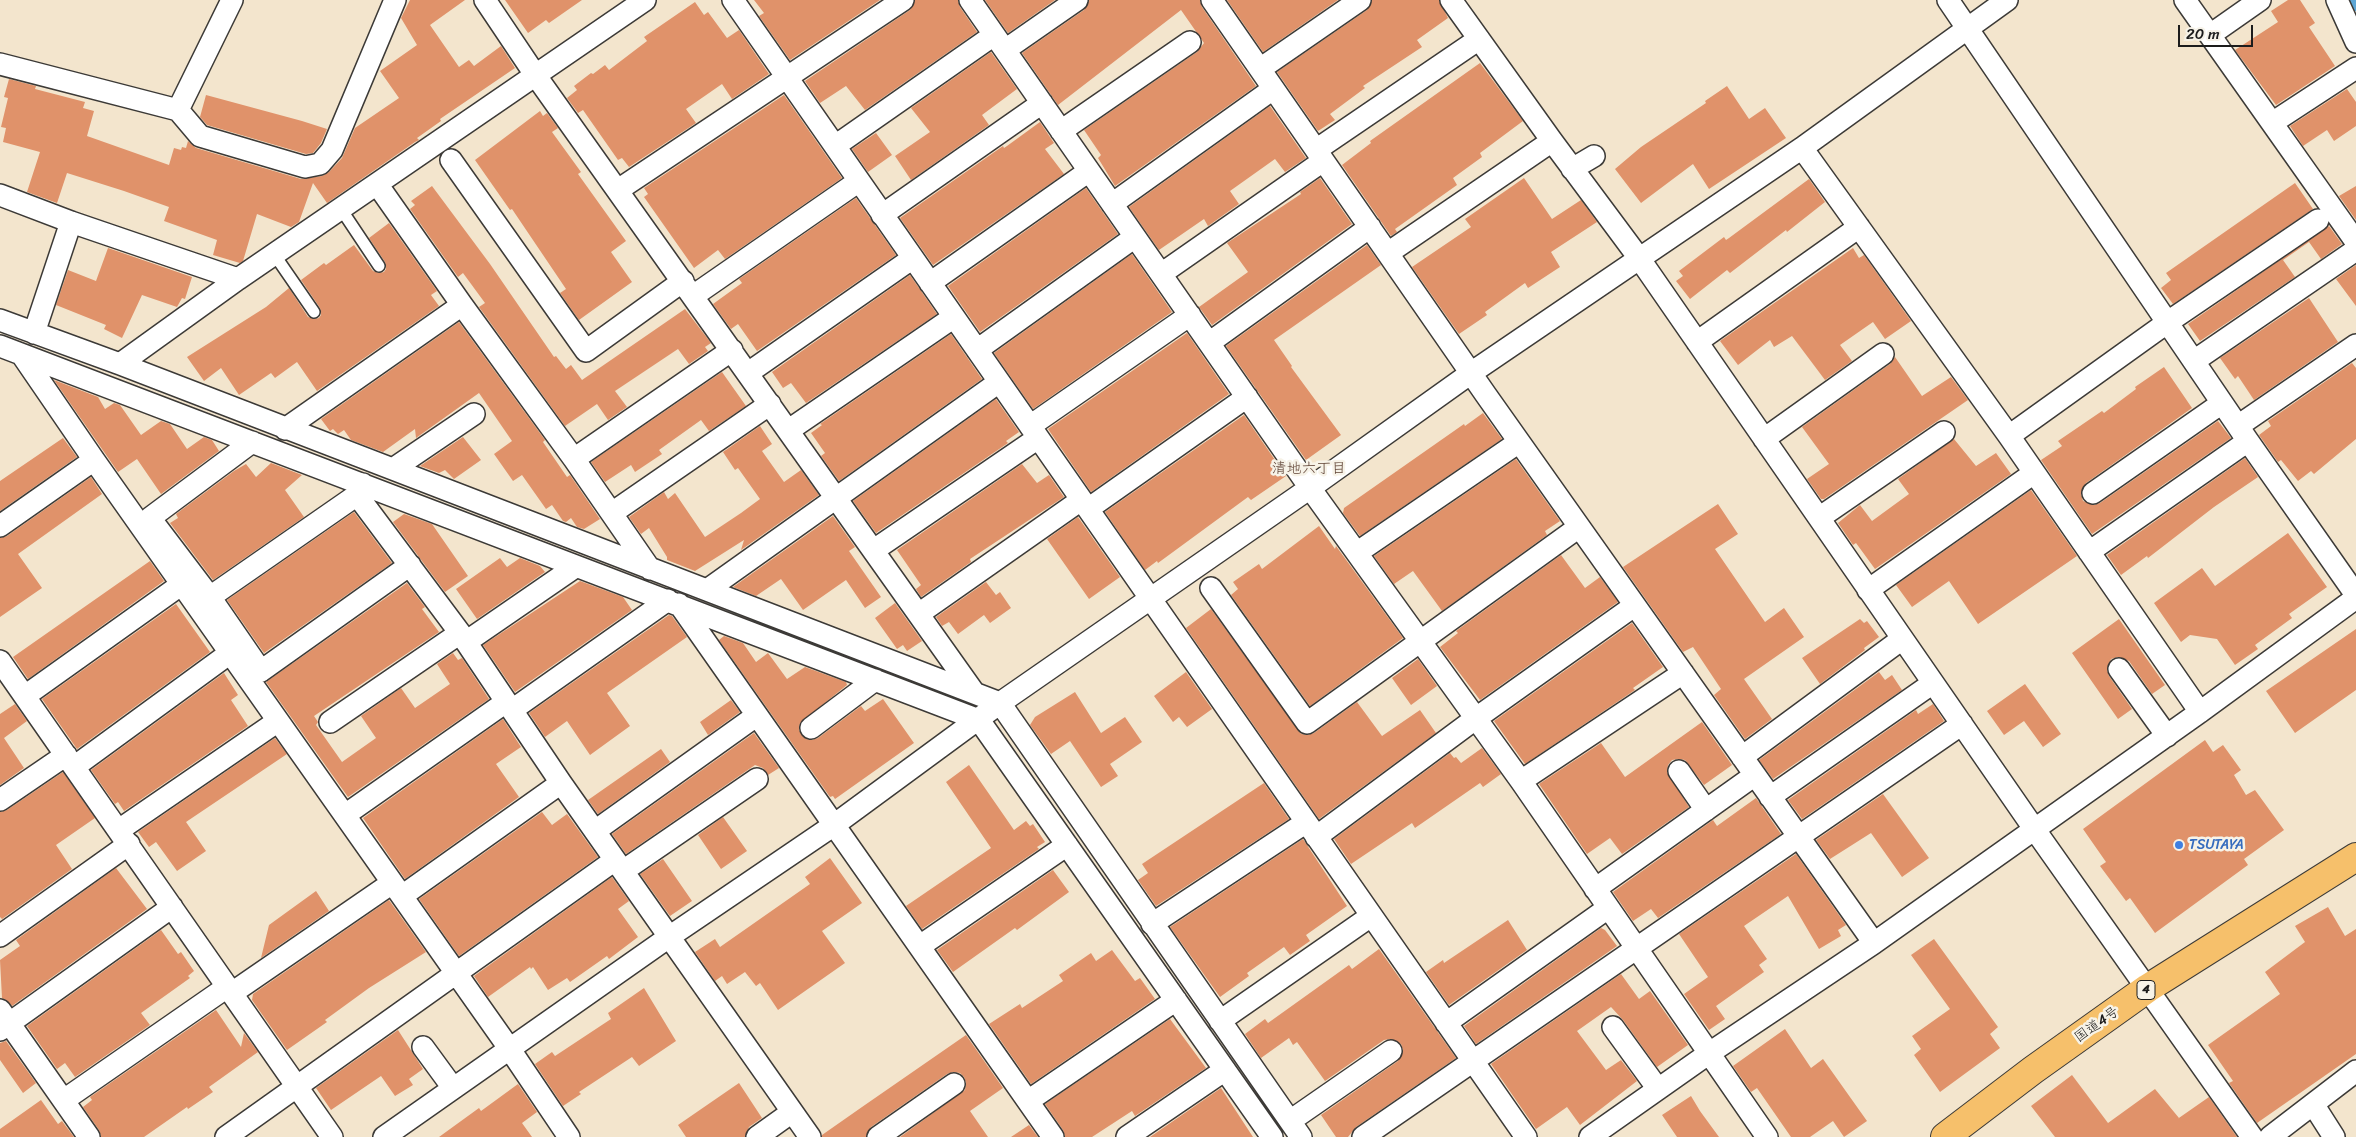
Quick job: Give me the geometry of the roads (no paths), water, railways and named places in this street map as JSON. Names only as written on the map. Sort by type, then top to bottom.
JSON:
[{"type":"highway","name":"国道4号","points":[[1945,1137],[2033,1070],[2148,988],[2353,865]]},
{"type":"street","points":[[178,110],[232,0]]},
{"type":"street","points":[[0,64],[178,110],[200,136],[304,167],[320,164],[332,150],[395,0]]},
{"type":"street","points":[[485,0],[536,76],[920,613],[973,691]]},
{"type":"street","points":[[120,364],[274,254],[645,0]]},
{"type":"street","points":[[733,0],[1310,830],[1526,1137]]},
{"type":"street","points":[[618,190],[903,0]]},
{"type":"street","points":[[970,0],[1310,488],[1358,552],[1420,642],[1521,781],[1767,1137]]},
{"type":"street","points":[[835,146],[1000,43],[1077,0]]},
{"type":"street","points":[[1212,0],[1634,606],[1874,943]]},
{"type":"street","points":[[1260,69],[1360,0]]},
{"type":"street","points":[[1451,0],[1572,169],[1639,258],[2035,830],[2252,1137]]},
{"type":"street","points":[[1590,1137],[1708,1054],[1874,943],[2035,830],[2200,712],[2356,596],[2243,434],[1948,0]]},
{"type":"street","points":[[384,1137],[509,1048],[834,826],[1000,703],[1310,488],[1471,373],[1802,148],[2007,0]]},
{"type":"street","points":[[2185,0],[2356,242]]},
{"type":"street","points":[[2210,36],[2260,0]]},
{"type":"street","points":[[2338,0],[2356,42]]},
{"type":"street","points":[[1161,274],[1479,39]]},
{"type":"street","points":[[1061,131],[1190,42]]},
{"type":"street","points":[[2272,123],[2356,68]]},
{"type":"street","points":[[1112,204],[1274,89]]},
{"type":"street","points":[[882,215],[1042,103]]},
{"type":"street","points":[[1388,253],[1552,141]]},
{"type":"street","points":[[1802,148],[2008,436],[2200,712]]},
{"type":"street","points":[[1572,169],[1594,156]]},
{"type":"street","points":[[451,160],[586,351],[859,181]]},
{"type":"street","points":[[930,283],[1089,171]]},
{"type":"street","points":[[377,184],[612,512],[650,569]]},
{"type":"street","points":[[0,195],[71,222],[238,279]]},
{"type":"street","points":[[2008,436],[2168,322],[2318,220]]},
{"type":"street","points":[[34,333],[71,222]]},
{"type":"street","points":[[1209,343],[1370,227]]},
{"type":"street","points":[[1697,342],[1859,227]]},
{"type":"street","points":[[976,350],[1135,237]]},
{"type":"street","points":[[2194,361],[2356,250]]},
{"type":"street","points":[[748,373],[913,258]]},
{"type":"street","points":[[285,429],[462,305]]},
{"type":"street","points":[[874,550],[1190,315]]},
{"type":"street","points":[[789,430],[954,317]]},
{"type":"street","points":[[0,320],[120,364],[1000,703],[1296,1129],[1391,1051]]},
{"type":"street","points":[[2089,552],[2356,345]]},
{"type":"street","points":[[0,346],[252,442],[360,490],[673,602],[979,720],[1272,1137]]},
{"type":"street","points":[[574,459],[732,350]]},
{"type":"street","points":[[1764,439],[1883,354]]},
{"type":"street","points":[[22,355],[509,1048],[569,1137]]},
{"type":"street","points":[[707,590],[836,496],[999,382]]},
{"type":"street","points":[[920,613],[1247,397]]},
{"type":"street","points":[[2093,493],[2222,402]]},
{"type":"street","points":[[612,512],[770,404]]},
{"type":"street","points":[[393,469],[474,414]]},
{"type":"street","points":[[1818,518],[1944,432]]},
{"type":"street","points":[[252,442],[150,518],[210,596],[261,671],[410,565]]},
{"type":"street","points":[[1358,552],[1519,442]]},
{"type":"street","points":[[0,526],[94,460]]},
{"type":"street","points":[[1868,590],[2034,473]]},
{"type":"street","points":[[360,490],[594,831],[810,1137]]},
{"type":"street","points":[[210,596],[360,490]]},
{"type":"street","points":[[1211,588],[1307,723],[1579,526]]},
{"type":"street","points":[[330,722],[575,567]]},
{"type":"street","points":[[24,696],[182,584]]},
{"type":"street","points":[[344,815],[509,706],[673,602]]},
{"type":"street","points":[[673,602],[920,946],[1053,1137]]},
{"type":"street","points":[[1152,924],[1310,830],[1475,719],[1634,606]]},
{"type":"street","points":[[1742,757],[1902,639]]},
{"type":"street","points":[[0,800],[70,761],[230,653]]},
{"type":"street","points":[[0,661],[332,1137]]},
{"type":"street","points":[[2119,669],[2167,736]]},
{"type":"street","points":[[1521,781],[1683,673]]},
{"type":"street","points":[[811,728],[875,680]]},
{"type":"street","points":[[1770,797],[1933,683]]},
{"type":"street","points":[[594,831],[756,716]]},
{"type":"street","points":[[0,936],[124,837],[278,721]]},
{"type":"street","points":[[1363,1137],[1962,724]]},
{"type":"street","points":[[1679,771],[1706,810]]},
{"type":"street","points":[[1595,889],[1755,775]]},
{"type":"street","points":[[226,1137],[297,1088],[455,972],[757,779]]},
{"type":"street","points":[[64,1100],[230,990],[397,889],[561,783]]},
{"type":"street","points":[[920,946],[1067,845]]},
{"type":"street","points":[[79,1133],[64,1100],[3,1021],[172,907]]},
{"type":"street","points":[[1446,1023],[1608,908]]},
{"type":"street","points":[[1220,1021],[1371,916]]},
{"type":"street","points":[[1028,1101],[1176,1000]]},
{"type":"street","points":[[1613,1027],[1658,1089]]},
{"type":"street","points":[[423,1047],[453,1088]]},
{"type":"street","points":[[1127,1137],[1225,1070]]},
{"type":"street","points":[[2270,1137],[2356,1071]]},
{"type":"street","points":[[878,1137],[954,1084]]},
{"type":"street","points":[[2313,1104],[2334,1137]]},
{"type":"street","points":[[757,1137],[792,1112]]},
{"type":"lane","points":[[341,209],[379,266]]},
{"type":"lane","points":[[274,254],[314,312]]},
{"type":"waterway","points":[[2353,0],[2356,7]]},
{"type":"place","name":"TSUTAYA","points":[[2179,845]]},
{"type":"district","name":"清地六丁目","points":[[1309,469]]}]
